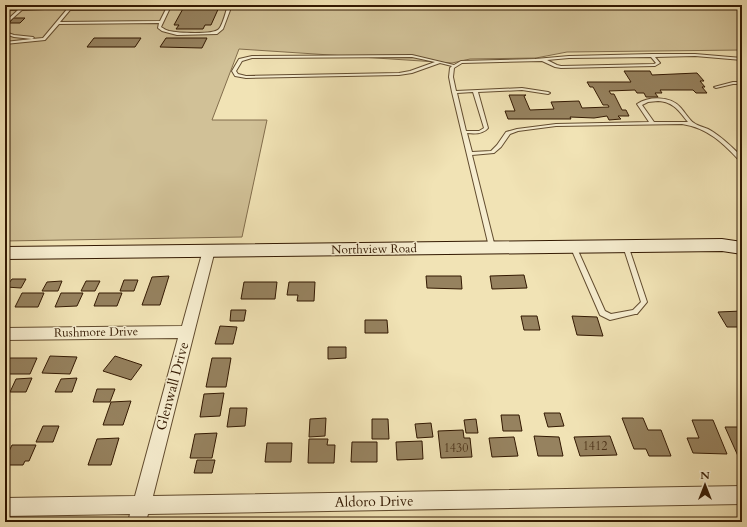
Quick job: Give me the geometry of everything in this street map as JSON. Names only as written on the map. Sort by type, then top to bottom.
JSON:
[{"type":"street","points":[[722,245],[742,241]]},
{"type":"street","name":"Northview Road","points":[[5,253],[574,246],[722,245],[742,248]]},
{"type":"street","name":"Glenwall Drive","points":[[139,513],[209,250]]},
{"type":"street","name":"Rushmore Drive","points":[[5,334],[186,332]]},
{"type":"street","name":"Aldoro Drive","points":[[5,507],[139,513],[742,495]]},
{"type":"lane","points":[[5,9],[72,7],[168,8],[159,27],[162,31],[172,34],[216,33],[221,29],[230,5]]},
{"type":"lane","points":[[5,43],[44,39],[72,7]]},
{"type":"lane","points":[[5,24],[20,9]]},
{"type":"lane","points":[[58,23],[162,22]]},
{"type":"lane","points":[[5,33],[14,36],[44,39]]},
{"type":"lane","points":[[544,60],[561,68],[658,64],[652,55]]},
{"type":"lane","points":[[492,247],[454,92],[451,73],[454,66],[461,62],[544,60],[569,57],[652,55],[742,59]]},
{"type":"lane","points":[[439,62],[411,72],[384,75],[246,77],[236,75],[234,71],[240,60],[252,57],[405,56],[422,58],[439,62],[454,66]]},
{"type":"lane","points":[[716,87],[733,83],[742,83]]},
{"type":"lane","points":[[454,92],[522,89],[548,93]]},
{"type":"lane","points":[[464,132],[479,132],[484,131],[486,128],[475,91]]},
{"type":"lane","points":[[652,123],[639,104],[653,100],[667,101],[675,104],[691,123]]},
{"type":"lane","points":[[469,154],[492,152],[499,146],[508,133],[517,130],[556,126],[691,123],[706,129],[715,135],[742,160]]},
{"type":"lane","points":[[574,246],[602,313],[610,317],[636,312],[644,302],[626,246]]},
{"type":"shaded area","points":[[5,5],[742,5],[742,50],[567,52],[536,58],[470,59],[452,63],[239,49],[212,120],[267,120],[242,237],[5,241]]},
{"type":"building","points":[[185,5],[220,5],[211,25],[205,25],[203,29],[176,29],[179,25],[174,25]]},
{"type":"building","points":[[14,18],[25,18],[20,23],[9,23]]},
{"type":"building","points":[[94,38],[141,38],[135,47],[87,47]]},
{"type":"building","points":[[166,38],[207,38],[202,48],[160,47]]},
{"type":"building","points":[[624,71],[650,71],[652,75],[697,73],[704,81],[700,81],[705,87],[702,87],[707,93],[696,93],[693,90],[660,90],[662,93],[655,93],[658,97],[646,97],[644,93],[637,93],[635,90],[609,91],[611,94],[614,94],[622,110],[626,110],[629,116],[618,116],[621,119],[609,120],[607,116],[594,118],[570,117],[571,119],[508,119],[505,111],[515,111],[509,95],[526,95],[524,96],[530,110],[554,109],[551,102],[579,101],[582,108],[609,107],[608,105],[603,105],[593,87],[590,87],[587,82],[631,82]]},
{"type":"building","points":[[524,275],[527,288],[492,289],[490,276]]},
{"type":"building","points":[[169,276],[160,305],[142,305],[152,277]]},
{"type":"building","points":[[426,276],[461,276],[462,289],[427,288]]},
{"type":"building","points":[[12,279],[26,279],[21,288],[6,287]]},
{"type":"building","points":[[124,280],[138,280],[134,291],[120,291]]},
{"type":"building","points":[[62,281],[58,291],[42,291],[47,282]]},
{"type":"building","points":[[86,281],[100,281],[95,291],[81,291]]},
{"type":"building","points":[[244,282],[277,282],[275,299],[241,299]]},
{"type":"building","points":[[289,282],[315,282],[314,301],[297,301],[298,295],[287,295]]},
{"type":"building","points":[[22,293],[44,293],[38,307],[15,307]]},
{"type":"building","points":[[61,293],[83,293],[77,306],[55,307]]},
{"type":"building","points":[[99,293],[122,293],[117,306],[94,306]]},
{"type":"building","points":[[231,310],[246,310],[244,321],[230,321]]},
{"type":"building","points":[[742,311],[742,327],[727,327],[718,312]]},
{"type":"building","points":[[521,316],[537,316],[540,330],[524,330]]},
{"type":"building","points":[[572,316],[597,317],[603,336],[577,335]]},
{"type":"building","points":[[365,320],[387,320],[388,333],[365,333]]},
{"type":"building","points":[[220,326],[237,327],[233,344],[215,344]]},
{"type":"building","points":[[328,347],[346,347],[346,358],[328,359]]},
{"type":"building","points":[[50,356],[77,357],[70,374],[42,373]]},
{"type":"building","points":[[115,356],[142,365],[131,380],[103,371]]},
{"type":"building","points":[[10,358],[37,358],[30,374],[5,374],[5,368]]},
{"type":"building","points":[[212,358],[231,358],[226,387],[206,387]]},
{"type":"building","points":[[32,378],[26,392],[10,392],[16,379]]},
{"type":"building","points":[[77,378],[72,392],[55,392],[61,379]]},
{"type":"building","points":[[97,389],[115,389],[110,402],[93,402]]},
{"type":"building","points":[[224,393],[220,416],[200,417],[204,394]]},
{"type":"building","points":[[131,401],[123,425],[103,425],[111,402]]},
{"type":"building","points":[[230,408],[247,408],[245,426],[227,427]]},
{"type":"building","points":[[544,413],[560,413],[564,426],[548,427]]},
{"type":"building","points":[[501,415],[519,415],[522,431],[503,431]]},
{"type":"building","points":[[326,418],[325,436],[309,437],[310,419]]},
{"type":"building","points":[[622,418],[643,418],[648,430],[661,430],[671,456],[649,456],[646,449],[634,449]]},
{"type":"building","points":[[372,419],[388,419],[389,439],[372,439]]},
{"type":"building","points":[[476,419],[478,433],[466,433],[464,420]]},
{"type":"building","points":[[692,420],[713,420],[727,454],[693,453],[687,438],[699,438]]},
{"type":"building","points":[[742,420],[742,456],[738,456],[725,427],[741,427],[738,421]]},
{"type":"building","points":[[431,423],[433,437],[417,438],[415,424]]},
{"type":"building","points":[[43,426],[59,426],[53,442],[36,442]]},
{"type":"building","points":[[463,430],[464,438],[470,438],[472,457],[441,458],[438,431]]},
{"type":"building","points":[[217,433],[212,458],[190,458],[195,434]]},
{"type":"building","points":[[534,436],[559,437],[563,456],[538,456]]},
{"type":"building","points":[[610,436],[617,455],[580,456],[574,437]]},
{"type":"building","points":[[514,437],[518,456],[492,457],[489,438]]},
{"type":"building","points":[[119,438],[111,465],[88,465],[97,439]]},
{"type":"building","points":[[309,439],[328,439],[327,445],[335,445],[334,463],[308,463]]},
{"type":"building","points":[[422,441],[423,459],[397,460],[396,442]]},
{"type":"building","points":[[352,442],[377,442],[377,462],[351,462]]},
{"type":"building","points":[[267,443],[292,443],[291,462],[265,462]]},
{"type":"building","points":[[12,445],[36,445],[29,461],[25,461],[23,465],[5,465],[5,459]]},
{"type":"building","points":[[197,460],[215,460],[212,473],[194,473]]}]
